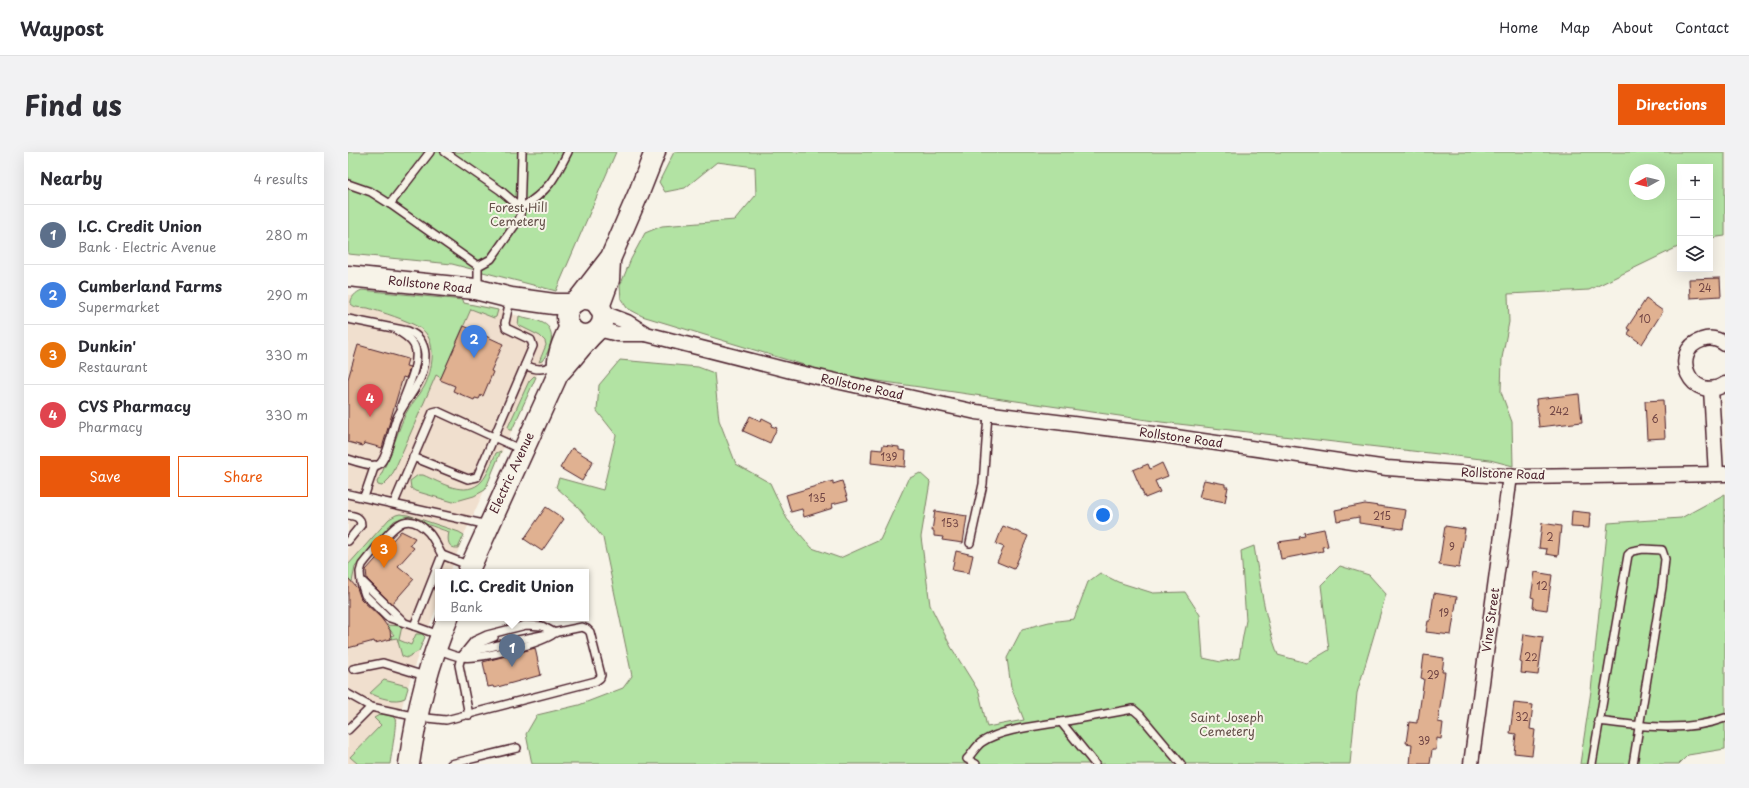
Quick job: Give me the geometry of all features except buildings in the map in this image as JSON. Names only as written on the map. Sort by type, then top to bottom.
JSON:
[{"type":"main road","name":"Electric Avenue","points":[[469,569],[523,450],[558,367],[563,341],[572,314],[611,257],[655,152]]},
{"type":"main road","name":"Electric Avenue","points":[[558,367],[570,363],[598,320],[609,280],[611,257]]},
{"type":"main road","name":"Rollstone Road","points":[[348,276],[478,290],[511,298],[554,304],[572,314]]},
{"type":"main road","points":[[589,300],[598,320],[589,335],[578,334],[572,314],[589,300]]},
{"type":"main road","points":[[409,764],[427,677],[447,621]]},
{"type":"street","name":"Rollstone Road","points":[[598,320],[618,334],[646,334],[791,371],[988,414],[1162,436],[1387,468],[1510,476],[1720,474]]},
{"type":"street","points":[[1725,344],[1713,339],[1703,339],[1691,347],[1686,354],[1685,368],[1691,380],[1698,386],[1711,389],[1725,384]]},
{"type":"street","points":[[1711,389],[1720,474]]},
{"type":"street","name":"Vine Street","points":[[1471,764],[1510,476]]},
{"type":"lane","points":[[390,204],[430,152]]},
{"type":"lane","points":[[446,152],[500,190],[520,208]]},
{"type":"lane","points":[[478,266],[492,259],[520,218],[522,152]]},
{"type":"lane","points":[[520,208],[544,192],[555,178],[568,152]]},
{"type":"lane","points":[[348,184],[371,192],[478,266]]},
{"type":"lane","points":[[478,266],[478,290]]},
{"type":"lane","points":[[413,457],[468,479],[474,479],[477,477],[534,344],[531,340],[506,328],[505,323],[511,298]]},
{"type":"lane","points":[[348,319],[394,328],[414,334],[423,345],[425,356],[425,364],[421,379],[396,419],[384,458],[381,462],[375,465],[348,459]]},
{"type":"lane","points":[[525,365],[536,369],[554,365],[558,367]]},
{"type":"lane","points":[[394,503],[433,412],[437,411],[523,450]]},
{"type":"lane","points":[[970,543],[983,484],[988,414]]},
{"type":"lane","points":[[364,497],[375,465]]},
{"type":"lane","points":[[348,494],[489,525]]},
{"type":"lane","points":[[348,515],[358,517],[361,525],[348,541]]},
{"type":"lane","points":[[348,694],[371,707],[418,717],[446,720],[599,680],[601,675],[589,630],[582,627],[555,633],[534,643],[482,656],[461,657],[414,626],[384,615],[365,595],[362,587],[362,565],[395,526],[400,523],[413,522],[421,526],[430,534],[442,555],[469,569]]},
{"type":"lane","points":[[1592,764],[1598,721],[1628,555],[1632,551],[1643,549],[1662,550],[1665,559],[1662,587],[1633,764]]},
{"type":"lane","points":[[436,569],[442,555]]},
{"type":"lane","points":[[414,626],[435,573]]},
{"type":"lane","points":[[469,715],[459,671],[461,657],[482,642],[504,634],[532,629],[555,633]]},
{"type":"lane","points":[[353,669],[383,663],[427,677]]},
{"type":"lane","points":[[348,730],[371,707]]},
{"type":"lane","points":[[976,764],[965,762],[981,743],[995,736],[1020,729],[1133,710],[1140,715],[1181,764]]},
{"type":"lane","points":[[1598,721],[1639,726],[1681,728],[1708,724],[1725,718]]},
{"type":"lane","points":[[1061,722],[1095,764]]},
{"type":"lane","points":[[451,764],[517,748]]},
{"type":"shaded area","points":[[362,290],[463,300],[464,303],[489,307],[542,323],[548,327],[552,335],[551,344],[464,535],[451,569],[435,569],[435,611],[416,661],[394,732],[390,764],[348,764],[348,295],[355,295]]},
{"type":"green space","name":"Forest Hill Cemetery","points":[[348,152],[616,152],[556,291],[452,264],[348,254]]},
{"type":"green space","points":[[674,152],[1725,152],[1725,236],[1713,238],[1713,164],[1677,164],[1677,247],[1589,290],[1508,294],[1509,322],[1502,358],[1501,392],[1512,422],[1513,466],[1490,460],[1161,422],[837,375],[642,316],[627,308],[621,299],[620,286],[631,259],[645,233],[662,226],[735,220],[756,195],[755,167],[717,162],[685,188],[665,192],[659,182]]},
{"type":"green space","points":[[362,290],[463,300],[464,303],[498,310],[496,317],[494,318],[471,309],[441,378],[436,375],[394,471],[390,478],[382,486],[378,485],[377,482],[389,457],[405,415],[409,407],[422,391],[430,373],[432,347],[426,333],[420,328],[388,314],[368,308],[353,306],[351,304],[351,300],[358,292]]},
{"type":"green space","points":[[519,316],[543,323],[548,326],[551,341],[548,352],[542,361],[539,362],[546,345],[545,341],[540,336],[518,325]]},
{"type":"green space","name":"Saint Joseph Cemetery","points":[[620,360],[698,367],[714,373],[719,420],[736,464],[770,483],[787,519],[812,548],[840,558],[880,540],[908,479],[920,473],[930,482],[921,537],[930,605],[951,647],[979,692],[987,727],[1024,720],[1011,687],[1007,658],[1022,629],[1049,622],[1074,619],[1088,582],[1100,573],[1118,582],[1153,593],[1185,592],[1200,615],[1203,658],[1221,662],[1239,658],[1246,620],[1241,551],[1254,546],[1266,615],[1278,655],[1307,663],[1329,650],[1321,585],[1340,566],[1369,575],[1386,594],[1357,693],[1350,764],[532,764],[526,734],[537,715],[579,705],[623,688],[632,676],[603,538],[578,507],[556,487],[559,478],[603,490],[616,435],[597,411],[599,385]]},
{"type":"green space","points":[[534,376],[536,377],[512,430],[509,430],[508,427],[529,381]]},
{"type":"green space","points":[[501,451],[485,490],[474,496],[453,502],[415,491],[411,488],[410,481],[418,475],[423,475],[445,485],[461,489],[468,489],[476,486],[486,475],[496,453]]},
{"type":"green space","points":[[1725,494],[1725,749],[1688,755],[1679,764],[1580,764],[1591,691],[1608,523],[1681,518]]},
{"type":"green space","points":[[400,514],[408,515],[464,535],[458,548],[455,548],[449,543],[449,532],[413,520],[399,519],[394,521],[355,567],[352,582],[350,580],[348,581],[348,565],[389,519]]},
{"type":"green space","points":[[386,625],[402,626],[399,640],[411,645],[416,634],[422,634],[425,637],[419,651],[406,658],[402,656],[397,638],[391,639],[390,636],[394,635]]},
{"type":"green space","points":[[384,680],[407,686],[408,688],[405,698],[392,700],[378,697],[370,693]]},
{"type":"green space","points":[[381,714],[391,716],[395,719],[395,733],[390,764],[358,764],[350,757],[381,725],[374,718]]},
{"type":"place","name":"Cumberland Farms","points":[[474,358]]},
{"type":"place","name":"CVS Pharmacy","points":[[370,417]]},
{"type":"place","name":"Dunkin'","points":[[384,568]]},
{"type":"place","name":"I.C. Credit Union","points":[[512,667]]}]
